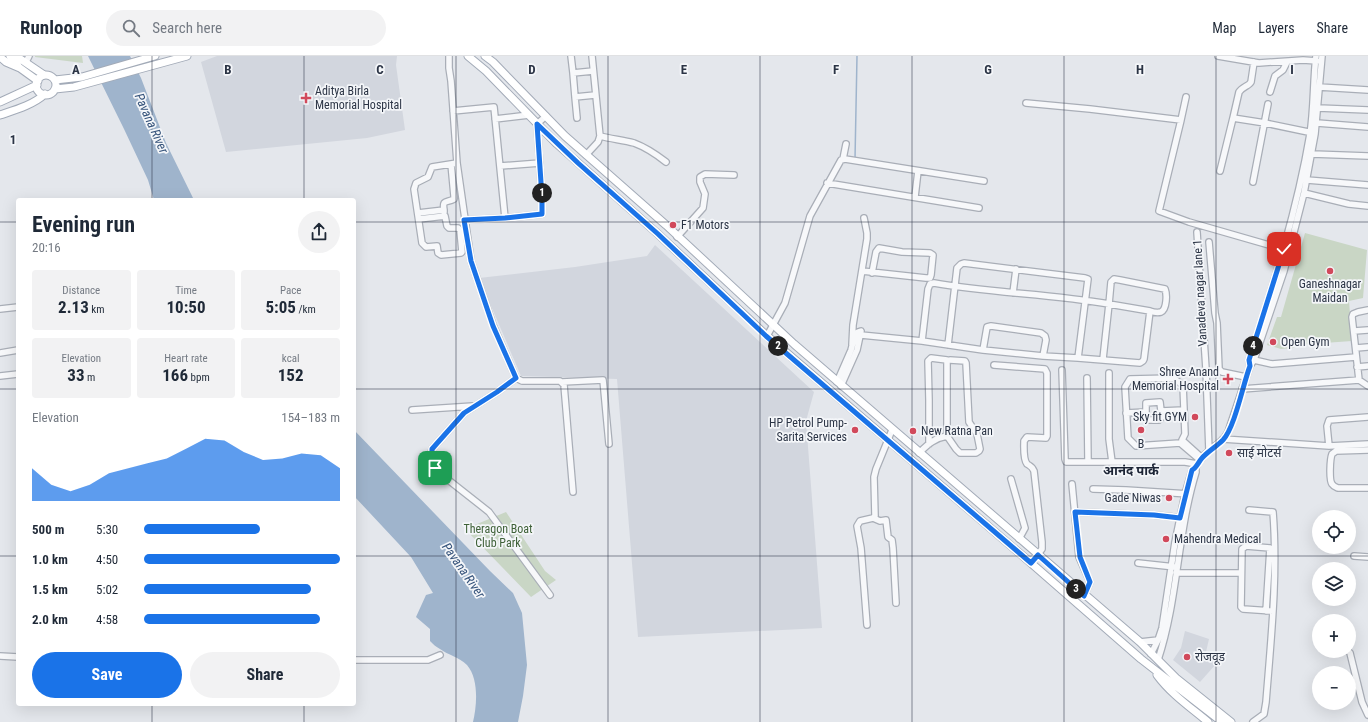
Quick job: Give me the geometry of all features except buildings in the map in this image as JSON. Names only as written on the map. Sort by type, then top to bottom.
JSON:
[{"type":"main road","points":[[10,56],[20,68],[37,83],[38,90],[45,94]]},
{"type":"main road","points":[[16,56],[24,59],[44,75],[51,75],[55,80],[55,89]]},
{"type":"main road","points":[[55,80],[82,76],[155,58],[187,56]]},
{"type":"main road","points":[[468,56],[486,71],[537,124],[578,163],[658,234],[766,336],[1031,563],[1141,660],[1222,722]]},
{"type":"main road","points":[[485,56],[493,62],[586,155],[666,225],[677,237],[839,384],[1084,596],[1140,642],[1176,678],[1231,722]]},
{"type":"main road","points":[[0,57],[6,62],[20,68]]},
{"type":"main road","points":[[0,115],[29,105],[45,94],[52,93],[55,89],[84,84],[151,66],[155,58]]},
{"type":"main road","points":[[0,102],[37,83],[44,75]]},
{"type":"main road","points":[[658,234],[666,225]]},
{"type":"main road","points":[[718,290],[726,282]]},
{"type":"main road","points":[[1154,670],[1165,685],[1175,695],[1208,722]]},
{"type":"main road","points":[[1176,678],[1186,680],[1237,722]]},
{"type":"street","points":[[450,56],[449,68],[453,111],[454,164],[454,196],[451,200],[447,200],[443,205],[447,226],[449,228],[458,228],[460,230],[462,252],[442,255],[438,253],[437,246],[426,247],[422,243],[414,189],[416,183],[428,178],[432,167],[454,164]]},
{"type":"street","points":[[571,56],[577,118]]},
{"type":"street","points":[[586,155],[598,142],[600,136],[592,56]]},
{"type":"street","points":[[1218,56],[1254,62],[1287,62],[1319,59]]},
{"type":"street","points":[[1250,366],[1249,360],[1284,249],[1313,133],[1317,123],[1319,59]]},
{"type":"street","points":[[1158,660],[1165,639],[1182,518],[1192,470],[1209,451],[1223,440],[1228,432],[1246,377],[1254,360],[1290,251],[1312,154],[1319,59]]},
{"type":"street","points":[[1220,171],[1239,92],[1251,82],[1254,62]]},
{"type":"street","points":[[1270,92],[1275,76],[1283,70],[1287,62]]},
{"type":"street","points":[[573,73],[593,71]]},
{"type":"street","points":[[1319,87],[1368,90]]},
{"type":"street","points":[[575,97],[595,95]]},
{"type":"street","points":[[1186,96],[1159,211],[1189,222],[1290,251]]},
{"type":"street","points":[[1026,103],[1181,120]]},
{"type":"street","points":[[1253,182],[1268,104]]},
{"type":"street","points":[[453,111],[494,106],[505,218]]},
{"type":"street","points":[[1318,108],[1368,110]]},
{"type":"street","points":[[495,119],[529,115]]},
{"type":"street","points":[[464,220],[542,214],[537,124],[546,116]]},
{"type":"street","points":[[1233,118],[1313,133]]},
{"type":"street","points":[[1317,123],[1368,127]]},
{"type":"street","points":[[600,136],[634,144],[657,155],[666,162]]},
{"type":"street","points":[[766,336],[785,303],[810,216],[839,162],[843,159],[846,144]]},
{"type":"street","points":[[1312,154],[1368,156]]},
{"type":"street","points":[[843,159],[984,181]]},
{"type":"street","points":[[454,164],[471,261],[493,326],[516,378],[522,381],[562,382],[603,380],[609,444]]},
{"type":"street","points":[[500,166],[540,164]]},
{"type":"street","points":[[915,197],[918,171]]},
{"type":"street","points":[[677,237],[704,208],[705,194],[700,182],[700,177],[705,174],[734,175]]},
{"type":"street","points":[[1307,180],[1368,185]]},
{"type":"street","points":[[827,183],[979,208]]},
{"type":"street","points":[[1304,193],[1349,204],[1368,206]]},
{"type":"street","points":[[418,216],[444,213]]},
{"type":"street","points":[[855,346],[853,325],[867,233],[864,218]]},
{"type":"street","name":"Vanadeva nagar lane 1","points":[[1197,232],[1206,369],[1209,451]]},
{"type":"street","points":[[1209,242],[1220,369],[1222,372],[1246,377]]},
{"type":"street","points":[[862,271],[872,273],[930,278],[933,255],[930,253],[902,252],[880,248],[876,252],[872,273]]},
{"type":"street","points":[[948,345],[957,268],[961,264],[1016,269],[1088,279],[1078,358]]},
{"type":"street","points":[[1013,293],[1016,269]]},
{"type":"street","points":[[922,341],[930,284],[934,283],[955,287],[1086,300],[1109,304],[1150,311],[1158,312],[1162,312],[1164,309],[1165,289],[1114,279],[1111,282],[1109,304],[1103,359]]},
{"type":"street","points":[[0,310],[16,307]]},
{"type":"street","points":[[1359,380],[1353,314],[1368,310]]},
{"type":"street","points":[[839,384],[855,346],[855,335],[861,331],[861,335],[922,341],[984,350],[1140,363],[1143,362],[1144,359],[1150,311]]},
{"type":"street","points":[[984,350],[987,327],[991,326],[1040,333],[1045,336],[1046,340],[1043,356]]},
{"type":"street","points":[[1354,331],[1368,330]]},
{"type":"street","points":[[1356,348],[1368,347]]},
{"type":"street","points":[[0,353],[16,350]]},
{"type":"street","points":[[1254,360],[1272,364],[1356,357]]},
{"type":"street","points":[[929,444],[928,362],[931,358],[947,360],[947,436],[960,453],[976,453],[980,449],[977,434],[968,422],[966,363],[965,361],[950,360]]},
{"type":"street","points":[[994,365],[1045,369],[1047,373],[1047,436],[1046,438],[1026,437],[1024,441],[1025,459],[1027,463],[1032,466],[1035,479],[1042,542],[1042,549],[1031,563]]},
{"type":"street","points":[[1357,367],[1368,366]]},
{"type":"street","points":[[1062,370],[1065,460],[1068,462],[1198,463]]},
{"type":"street","points":[[1109,373],[1109,436],[1112,462]]},
{"type":"street","points":[[0,376],[16,374]]},
{"type":"street","points":[[516,378],[464,413],[432,449],[432,456],[435,468],[489,512],[550,596]]},
{"type":"street","points":[[1086,378],[1088,462]]},
{"type":"street","points":[[1173,378],[1183,385],[1185,434],[1182,440],[1198,463],[1180,443],[1136,446],[1128,438],[1125,387],[1130,379],[1173,378]]},
{"type":"street","points":[[1242,389],[1359,380],[1367,385]]},
{"type":"street","points":[[562,382],[564,385],[574,492]]},
{"type":"street","points":[[1148,402],[1160,402],[1162,417],[1159,420],[1147,420],[1146,412],[1145,405],[1148,402]]},
{"type":"street","points":[[412,410],[475,405]]},
{"type":"street","points":[[1161,411],[1184,410]]},
{"type":"street","points":[[1126,413],[1146,412]]},
{"type":"street","points":[[1329,446],[1327,426],[1329,420],[1368,417]]},
{"type":"street","points":[[874,518],[876,514],[874,477],[892,430]]},
{"type":"street","points":[[919,453],[939,437],[947,436]]},
{"type":"street","points":[[1223,440],[1329,446],[1368,444]]},
{"type":"street","points":[[1368,450],[1336,451],[1330,458],[1331,482],[1334,486],[1338,488],[1368,488]]},
{"type":"street","points":[[1011,479],[1025,528],[1019,539]]},
{"type":"street","points":[[1072,484],[1080,557],[1090,582],[1084,596]]},
{"type":"street","points":[[1094,489],[1188,494]]},
{"type":"street","points":[[1249,510],[1274,512],[1276,539],[1273,611],[1266,702],[1264,714],[1253,722]]},
{"type":"street","points":[[1075,512],[1154,515],[1182,518]]},
{"type":"street","points":[[867,625],[861,548],[857,526],[860,521],[874,518],[886,520],[888,538],[892,540],[893,548],[896,603]]},
{"type":"street","points":[[1266,611],[1270,548],[1246,546],[1242,550],[1241,607],[1243,609],[1266,611],[1273,611]]},
{"type":"street","points":[[1354,556],[1368,557]]},
{"type":"street","points":[[1138,563],[1175,569],[1241,573]]},
{"type":"street","points":[[1151,654],[1162,628],[1175,569]]},
{"type":"street","points":[[1140,642],[1158,640]]},
{"type":"street","points":[[356,660],[428,660],[440,655]]},
{"type":"street","points":[[0,656],[16,657]]},
{"type":"street","points":[[1351,658],[1362,702],[1368,715]]},
{"type":"shaded area","name":"Aditya Birla Memorial Hospital","points":[[217,56],[397,56],[396,65],[405,130],[367,138],[226,152],[201,62]]},
{"type":"shaded area","points":[[655,245],[814,392],[806,421],[822,628],[638,637],[617,379],[521,376],[479,278],[575,267],[647,256]]},
{"type":"shaded area","points":[[1185,631],[1209,639],[1206,652],[1216,656],[1216,664],[1200,682],[1173,660],[1181,648]]},
{"type":"green space","points":[[82,56],[83,63],[35,57]]},
{"type":"green space","name":"Ganeshnagar Maidan","points":[[1305,233],[1367,250],[1363,298],[1349,301],[1352,341],[1296,345],[1293,348],[1281,349],[1267,345],[1277,317],[1281,317]]},
{"type":"green space","name":"Theragon Boat Club Park","points":[[506,512],[545,571],[556,580],[531,597],[465,529]]},
{"type":"water","name":"Pavana River","points":[[88,56],[130,56],[141,78],[166,143],[193,198],[153,198],[148,180]]},
{"type":"water","name":"Pavana River","points":[[356,432],[513,593],[522,613],[527,665],[518,722],[473,722],[476,700],[474,677],[464,662],[443,651],[430,641],[430,629],[416,617],[426,595],[433,593],[411,557],[356,498]]},
{"type":"waterway","points":[[855,159],[857,56]]},
{"type":"place","name":"Aditya Birla Memorial Hospital","points":[[306,98]]},
{"type":"place","name":"F1 Motors","points":[[673,225]]},
{"type":"place","name":"Ganeshnagar Maidan","points":[[1330,271]]},
{"type":"place","name":"Open Gym","points":[[1273,342]]},
{"type":"place","name":"Shree Anand Memorial Hospital","points":[[1228,379]]},
{"type":"place","name":"Sky fit GYM","points":[[1195,417]]},
{"type":"place","name":"HP Petrol Pump- Sarita Services","points":[[855,430]]},
{"type":"place","name":"B","points":[[1141,430]]},
{"type":"place","name":"New Ratna Pan","points":[[913,431]]},
{"type":"place","name":"साई मोटर्स","points":[[1229,453]]},
{"type":"place","name":"Gade Niwas","points":[[1169,498]]},
{"type":"place","name":"Mahendra Medical","points":[[1166,539]]},
{"type":"place","name":"रोजवूड","points":[[1187,657]]},
{"type":"district","name":"आनंद पार्क","points":[[1131,470]]},
{"type":"route","points":[[435,468],[431,452],[432,449],[464,413],[516,378],[493,326],[471,261],[464,220],[542,214],[537,124],[557,144],[658,234],[766,336],[1031,563],[1038,555],[1084,596],[1090,584],[1090,580],[1080,557],[1075,512],[1154,515],[1180,518],[1192,470],[1195,469],[1200,460],[1209,451],[1223,440],[1232,422],[1250,366],[1249,360],[1284,249]]}]
